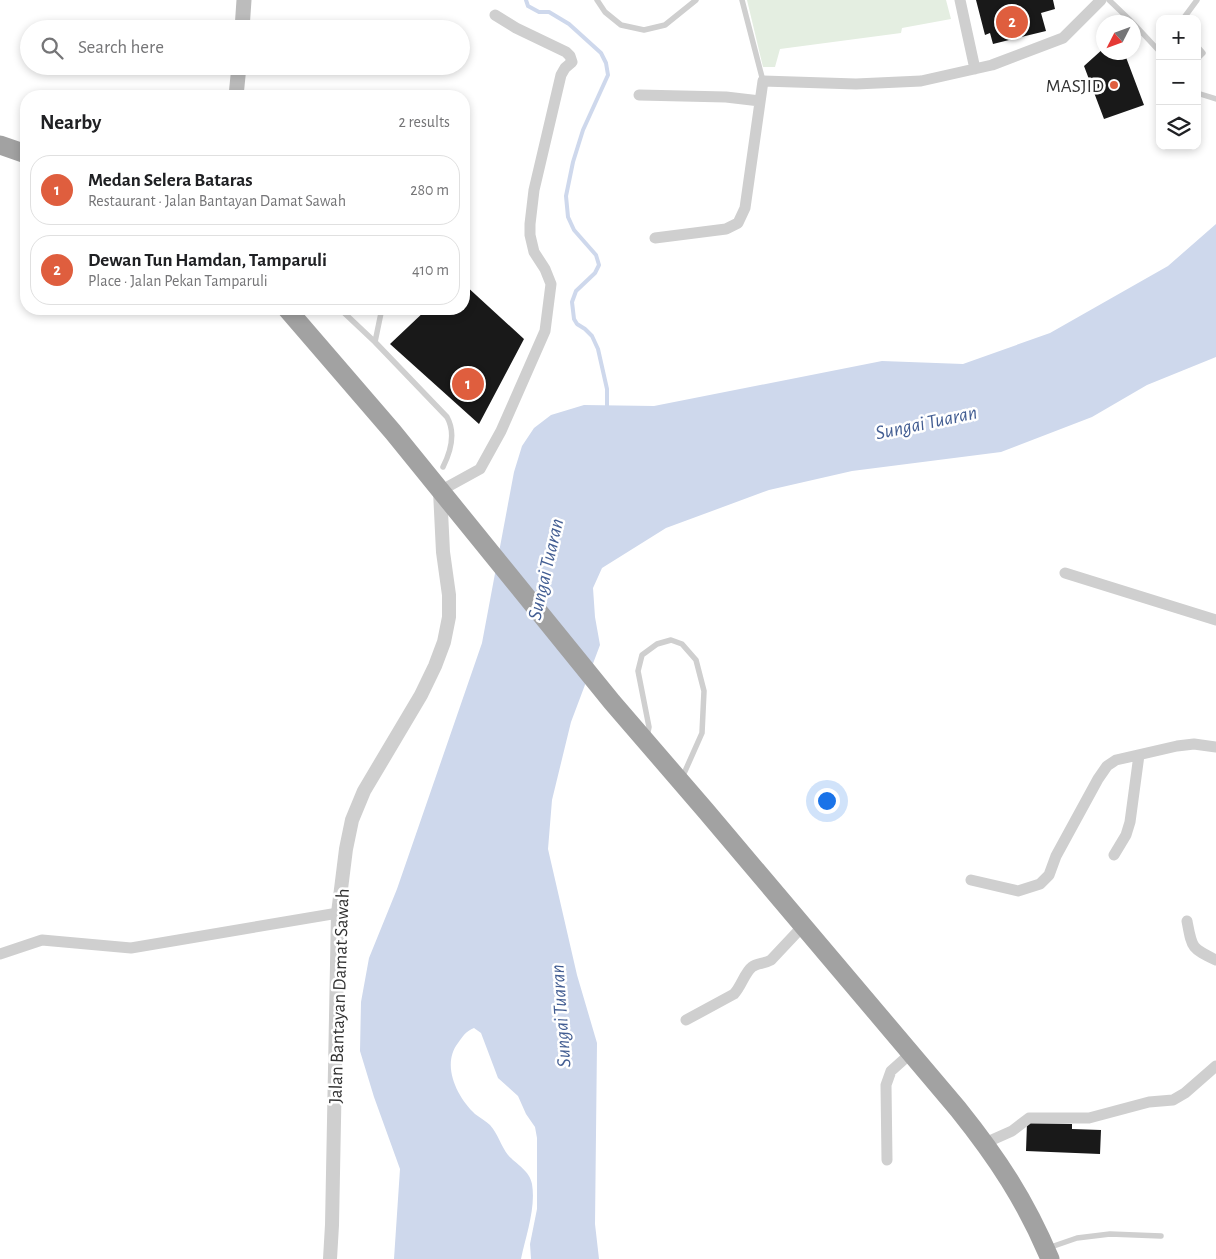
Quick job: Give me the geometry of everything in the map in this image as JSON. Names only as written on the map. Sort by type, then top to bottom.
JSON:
[{"type":"highway","points":[[0,145],[20,152]]},
{"type":"highway","points":[[293,315],[365,398],[641,737],[985,1143],[1020,1195],[1048,1254]]},
{"type":"main road","points":[[243,20],[244,0]]},
{"type":"main road","points":[[237,90],[238,75]]},
{"type":"street","points":[[960,0],[975,69]]},
{"type":"street","points":[[655,238],[726,229],[738,223],[745,208],[763,81],[856,84],[921,81],[992,65],[1063,38],[1101,0]]},
{"type":"street","points":[[440,491],[480,469],[501,431],[546,331],[550,284],[545,269],[534,252],[530,235],[530,224],[534,190],[561,75],[572,62],[566,52],[516,28],[495,14]]},
{"type":"street","points":[[638,95],[726,97],[760,101]]},
{"type":"street","name":"Jalan Bantayan Damat Sawah","points":[[330,1259],[338,913],[352,820],[364,791],[421,695],[444,642],[449,617],[449,595],[443,552],[440,491]]},
{"type":"street","points":[[1065,573],[1216,620]]},
{"type":"street","points":[[971,880],[1018,891],[1040,884],[1049,875],[1056,856],[1107,766],[1116,760],[1177,746],[1194,744],[1216,747]]},
{"type":"street","points":[[1114,855],[1126,835],[1130,822],[1139,755]]},
{"type":"street","points":[[0,954],[42,940],[131,948],[338,913]]},
{"type":"street","points":[[1187,921],[1193,947],[1198,952],[1216,960]]},
{"type":"street","points":[[686,1020],[734,994],[740,988],[748,970],[754,965],[764,964],[771,960],[802,927]]},
{"type":"street","points":[[887,1160],[886,1085],[891,1071],[910,1054]]},
{"type":"street","points":[[985,1143],[1012,1131],[1028,1118],[1089,1118],[1148,1102],[1173,1100],[1185,1093],[1216,1066]]},
{"type":"lane","points":[[597,0],[605,12],[621,25],[644,30],[665,25],[696,0]]},
{"type":"lane","points":[[742,0],[763,81]]},
{"type":"lane","points":[[1109,0],[1125,15]]},
{"type":"lane","points":[[1186,15],[1197,0]]},
{"type":"lane","points":[[1141,31],[1156,45]]},
{"type":"lane","points":[[1201,94],[1216,99]]},
{"type":"lane","points":[[346,315],[447,417],[451,425],[452,437],[448,456],[442,466]]},
{"type":"lane","points":[[375,342],[381,315]]},
{"type":"lane","points":[[641,737],[648,732],[649,727],[638,670],[642,655],[657,644],[671,640],[682,644],[696,660],[704,690],[702,732],[680,782]]},
{"type":"lane","points":[[1048,1254],[1077,1238],[1110,1234],[1161,1236]]},
{"type":"shaded area","points":[[747,0],[946,0],[951,19],[902,28],[901,33],[780,49],[775,67],[763,67]]},
{"type":"water","name":"Sungai Tuaran","points":[[1216,224],[1216,357],[1147,385],[1092,417],[1001,452],[852,471],[769,490],[666,528],[602,568],[593,588],[595,617],[600,645],[571,722],[552,800],[548,849],[577,975],[597,1043],[595,1224],[599,1259],[531,1259],[530,1244],[537,1209],[537,1138],[535,1127],[526,1114],[518,1096],[498,1078],[481,1033],[474,1028],[465,1034],[453,1052],[451,1071],[462,1099],[475,1114],[490,1125],[508,1155],[526,1171],[531,1179],[533,1193],[532,1212],[521,1259],[394,1259],[400,1169],[374,1097],[360,1051],[361,1002],[369,958],[397,889],[482,643],[514,472],[522,446],[534,428],[551,415],[584,405],[654,406],[882,361],[963,364],[1050,333],[1168,266]]},
{"type":"building","points":[[976,0],[1053,0],[1055,9],[1041,13],[1046,31],[993,44],[990,33],[985,35]]},
{"type":"building","name":"MASJID","points":[[1096,55],[1096,60],[1127,60],[1144,105],[1104,119],[1084,66]]},
{"type":"building","points":[[470,290],[524,339],[479,424],[390,344],[421,315],[470,315]]},
{"type":"building","points":[[1027,1123],[1072,1124],[1072,1129],[1101,1130],[1100,1154],[1026,1151]]},
{"type":"waterway","points":[[526,0],[528,6],[539,12],[549,12],[569,24],[601,53],[606,63],[608,75],[583,130],[573,162],[566,196],[568,217],[574,230],[596,255],[599,265],[595,273],[576,291],[572,302],[574,319],[577,324],[592,336],[598,349],[607,389],[607,409]]},
{"type":"place","name":"Dewan Tun Hamdan, Tamparuli","points":[[1012,22]]},
{"type":"place","name":"MASJID","points":[[1114,85]]},
{"type":"place","name":"Medan Selera Bataras","points":[[468,384]]}]
